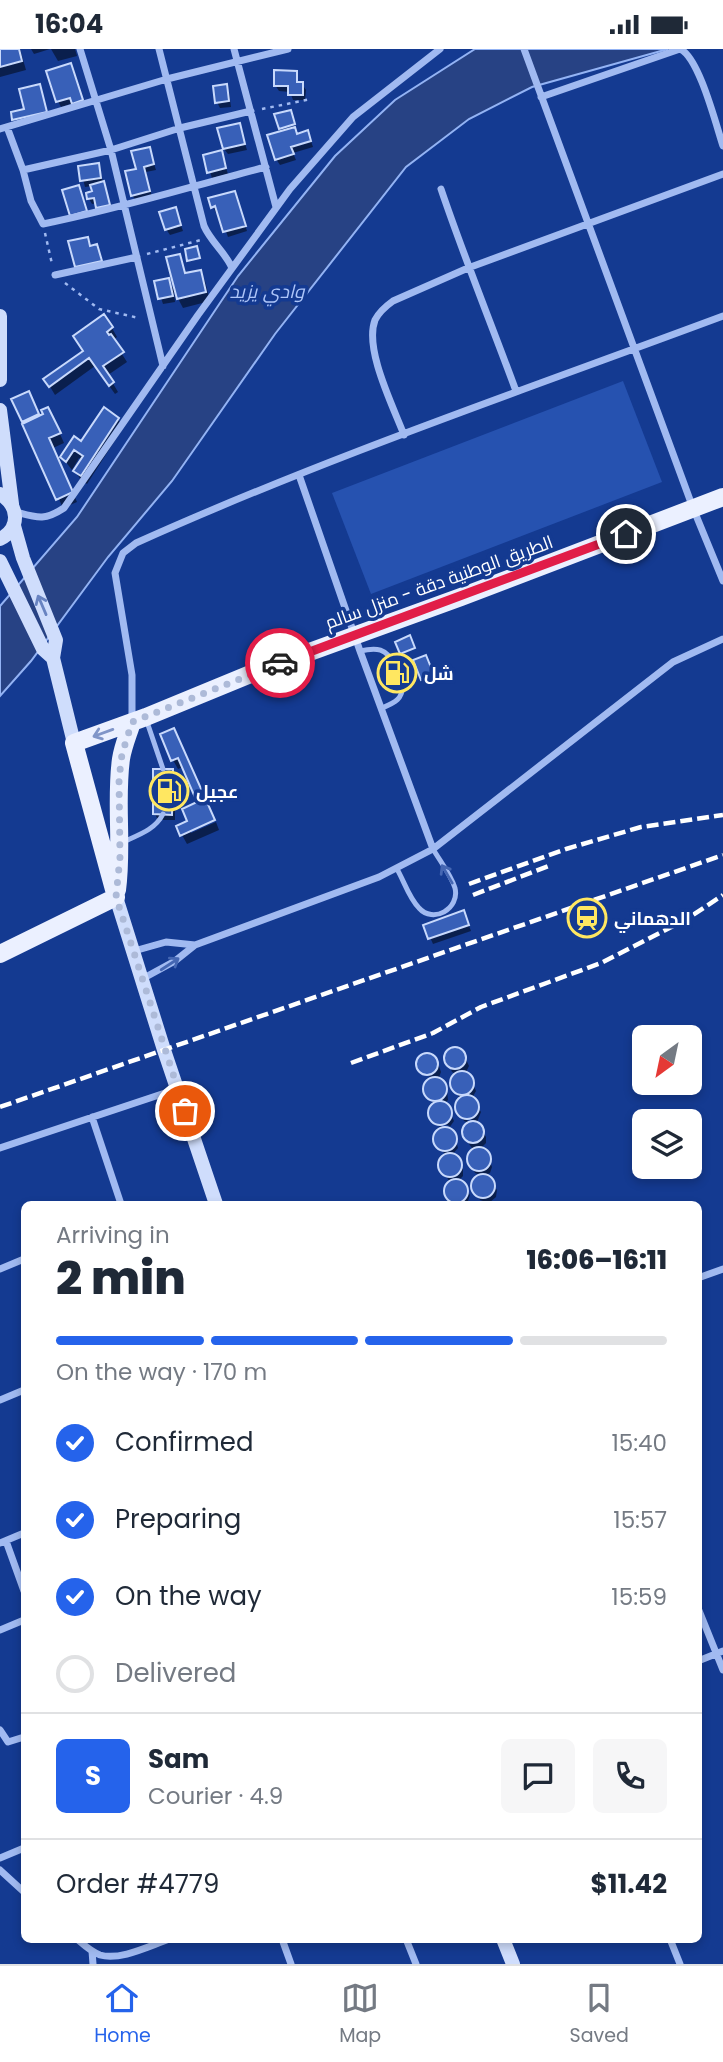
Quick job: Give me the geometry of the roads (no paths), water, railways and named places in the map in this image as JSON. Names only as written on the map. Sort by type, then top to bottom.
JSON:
[{"type":"main road","points":[[0,317],[0,380]]},
{"type":"main road","points":[[0,410],[14,514],[28,571],[57,640],[48,654]]},
{"type":"main road","points":[[0,494],[14,514],[10,532],[0,539]]},
{"type":"main road","name":"الطريق الوطنية دقة - منزل سالم","points":[[74,743],[139,720],[260,670],[358,643],[723,497]]},
{"type":"main road","points":[[0,561],[48,654],[116,897],[215,1201]]},
{"type":"main road","points":[[116,897],[122,754],[139,720]]},
{"type":"main road","points":[[0,954],[116,897]]},
{"type":"main road","points":[[505,1943],[513,1964]]},
{"type":"street","points":[[80,49],[111,151],[163,367]]},
{"type":"street","points":[[159,49],[200,213],[209,237],[227,257],[232,268]]},
{"type":"street","points":[[234,49],[276,208]]},
{"type":"street","points":[[266,167],[123,207],[43,224],[31,201],[23,170],[3,128],[167,79],[288,49]]},
{"type":"street","points":[[14,514],[39,519],[64,508],[232,268],[303,173],[353,117],[440,49]]},
{"type":"street","points":[[524,49],[693,508],[723,582]]},
{"type":"street","points":[[539,94],[680,49],[687,52],[691,59],[723,146]]},
{"type":"street","points":[[23,170],[111,151],[180,128],[251,111]]},
{"type":"street","points":[[404,435],[372,342],[374,322],[385,307],[468,268],[723,174]]},
{"type":"street","points":[[441,189],[468,268],[516,391]]},
{"type":"street","points":[[55,275],[137,257]]},
{"type":"street","points":[[139,720],[116,573],[123,553],[136,543],[299,475],[516,391],[723,316]]},
{"type":"street","points":[[299,475],[433,849]]},
{"type":"street","points":[[142,979],[176,961],[195,945],[397,869],[433,849],[673,662],[723,639]]},
{"type":"street","points":[[133,951],[166,942],[195,945]]},
{"type":"street","points":[[0,1148],[178,1089]]},
{"type":"street","points":[[92,1117],[120,1201]]},
{"type":"street","points":[[0,1269],[21,1260]]},
{"type":"street","points":[[702,1277],[723,1269]]},
{"type":"street","points":[[0,1400],[21,1390]]},
{"type":"street","points":[[21,1534],[3,1542],[21,1584]]},
{"type":"street","points":[[702,1616],[720,1652],[723,1670]]},
{"type":"street","points":[[0,1630],[21,1621]]},
{"type":"street","points":[[702,1659],[720,1652]]},
{"type":"street","points":[[0,1730],[4,1743],[21,1738]]},
{"type":"street","points":[[0,1858],[21,1849]]},
{"type":"street","points":[[0,1870],[21,1889]]},
{"type":"street","points":[[82,1943],[103,1956],[114,1956],[157,1943]]},
{"type":"street","points":[[283,1943],[291,1964]]},
{"type":"street","points":[[408,1943],[416,1964]]},
{"type":"street","points":[[672,1943],[680,1964]]},
{"type":"street","points":[[92,1951],[93,1964]]},
{"type":"lane","points":[[358,643],[382,649],[395,665]]},
{"type":"lane","points":[[382,708],[399,699],[403,693],[402,684]]},
{"type":"lane","points":[[139,720],[163,769]]},
{"type":"lane","points":[[103,854],[150,830],[163,814]]},
{"type":"lane","points":[[397,869],[418,908],[433,915],[441,914],[453,903],[454,886],[433,849]]},
{"type":"water","name":"وادي يزيد","points":[[475,49],[668,49],[532,87],[469,119],[406,167],[275,334],[172,481],[108,557],[31,661],[0,696],[0,606],[77,517],[238,276],[335,156],[395,100]]},
{"type":"railway","points":[[469,884],[566,849],[641,827],[723,815]]},
{"type":"railway","points":[[0,1107],[723,855]]},
{"type":"railway","points":[[473,895],[551,865]]},
{"type":"railway","points":[[351,1063],[433,1033],[481,1007],[601,963],[687,919],[723,895]]},
{"type":"place","name":"شل","points":[[397,673]]},
{"type":"place","name":"عجيل","points":[[169,791]]},
{"type":"place","name":"الدهماني","points":[[587,918]]}]
